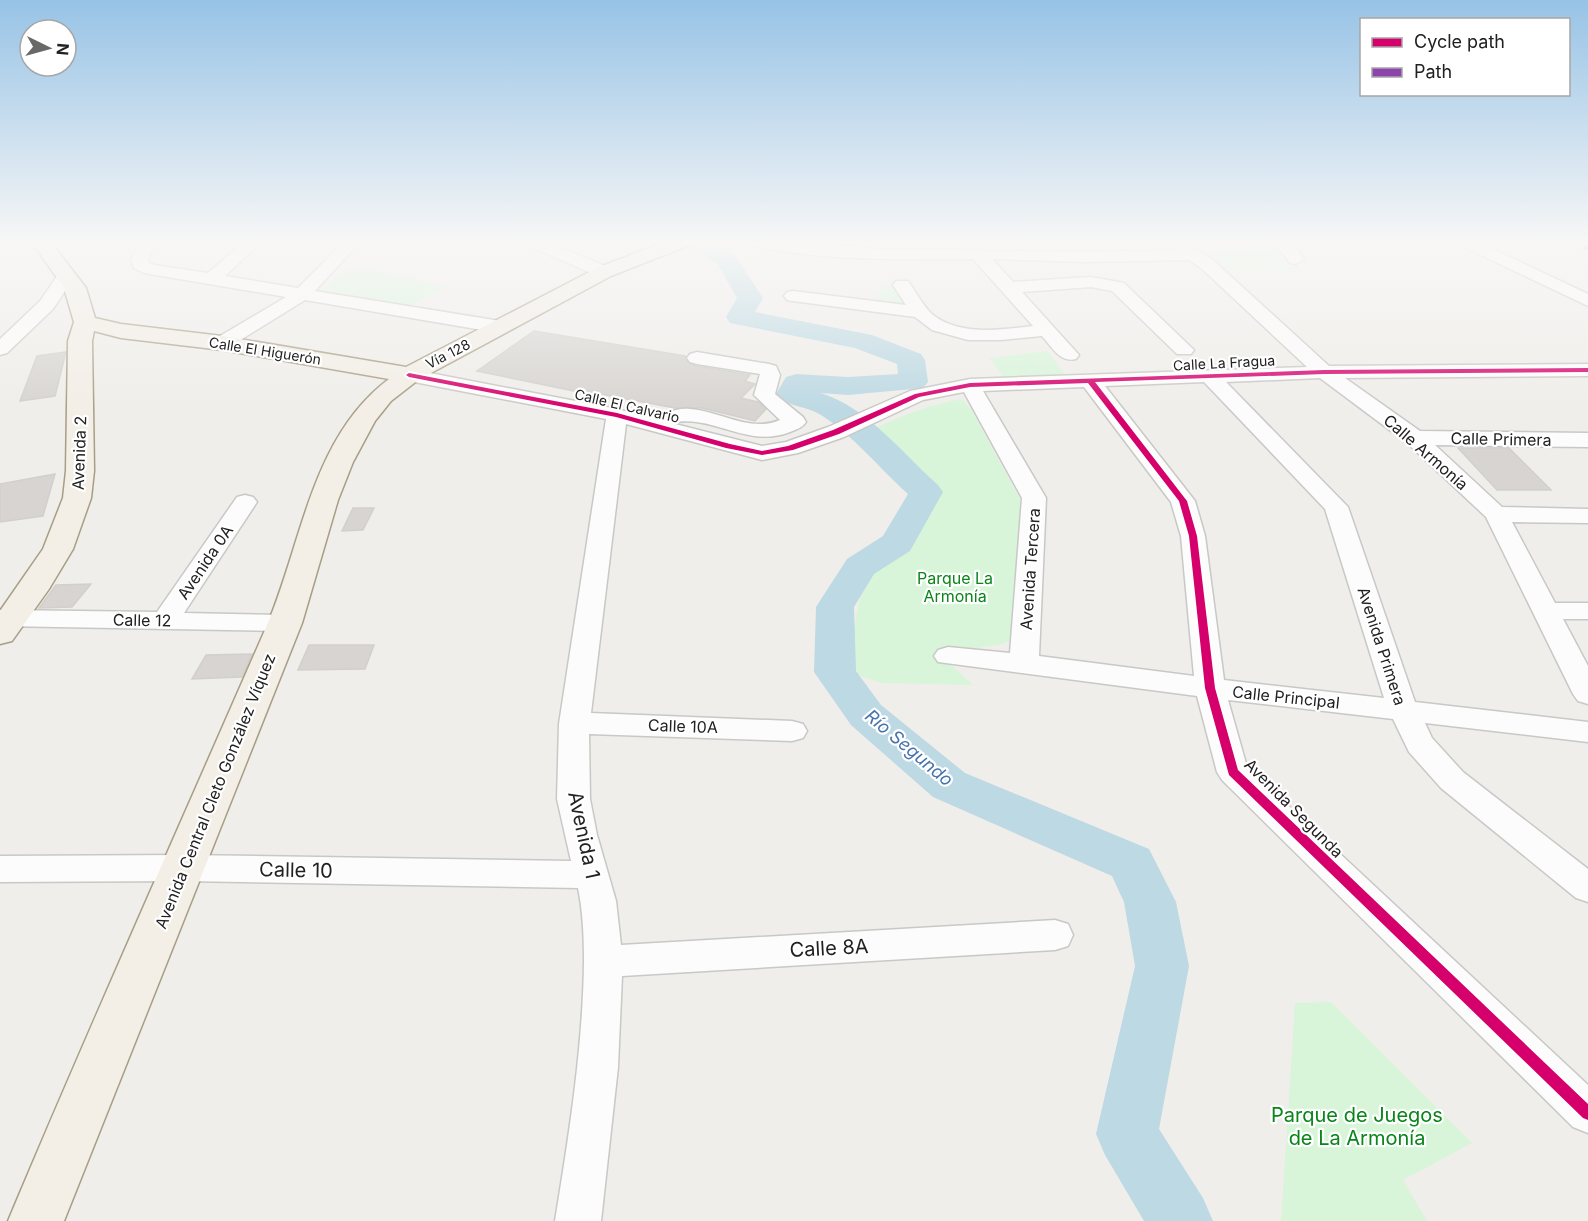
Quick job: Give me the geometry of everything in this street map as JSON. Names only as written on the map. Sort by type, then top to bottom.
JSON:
[{"type":"main road","points":[[77,298],[82,321]]},
{"type":"main road","name":"Vía 128","points":[[408,375],[555,298]]},
{"type":"main road","name":"Calle El Higuerón","points":[[82,321],[121,331],[222,343],[408,375]]},
{"type":"main road","name":"Avenida 2","points":[[4,623],[58,549],[77,498],[80,471],[82,321]]},
{"type":"main road","name":"Avenida Central Cleto González Víquez","points":[[36,1221],[285,623],[324,500],[339,462],[363,418],[382,396],[408,375]]},
{"type":"street","points":[[3,343],[47,305],[52,298]]},
{"type":"street","points":[[222,343],[296,298]]},
{"type":"street","points":[[320,298],[500,327]]},
{"type":"street","points":[[809,298],[921,312]]},
{"type":"street","points":[[911,298],[928,320],[963,333],[1001,335],[1046,330]]},
{"type":"street","points":[[1018,298],[1069,356]]},
{"type":"street","points":[[1130,298],[1184,350]]},
{"type":"street","name":"Calle Armonía","points":[[1244,298],[1324,372],[1415,438],[1496,514],[1588,694]]},
{"type":"street","points":[[47,305],[59,301],[82,321]]},
{"type":"street","points":[[650,423],[681,415],[758,432],[776,430],[795,422],[764,395],[770,375],[769,370],[697,358]]},
{"type":"street","name":"Calle La Fragua","points":[[868,418],[917,395],[970,385],[1210,378],[1324,372],[1588,370]]},
{"type":"street","name":"Calle El Calvario","points":[[408,375],[617,415],[762,453],[790,448],[868,418]]},
{"type":"street","name":"Avenida Primera","points":[[1210,378],[1336,507],[1403,710],[1420,744],[1452,780],[1588,888]]},
{"type":"street","name":"Avenida Segunda","points":[[1091,382],[1183,501],[1193,536],[1210,688],[1233,772],[1588,1113]]},
{"type":"street","name":"Avenida Tercera","points":[[970,385],[1035,498],[1024,663]]},
{"type":"street","name":"Avenida 1","points":[[578,1221],[598,1075],[602,962],[600,911],[577,822],[572,769],[574,724],[617,415]]},
{"type":"street","points":[[693,436],[716,421]]},
{"type":"street","name":"Calle Primera","points":[[1415,438],[1588,440]]},
{"type":"street","name":"Avenida 0A","points":[[165,621],[245,502]]},
{"type":"street","points":[[1496,514],[1588,516]]},
{"type":"street","points":[[1544,611],[1588,612]]},
{"type":"street","name":"Calle 12","points":[[4,623],[165,621],[285,623]]},
{"type":"street","name":"Calle Principal","points":[[948,656],[1024,663],[1210,688],[1588,732]]},
{"type":"street","name":"Calle 10A","points":[[574,724],[599,723],[792,731]]},
{"type":"street","name":"Calle 10","points":[[0,869],[184,868],[592,875]]},
{"type":"street","name":"Calle 8A","points":[[602,962],[1055,935]]},
{"type":"green space","points":[[366,298],[425,298],[410,306]]},
{"type":"green space","points":[[876,298],[905,299],[905,305],[872,304]]},
{"type":"green space","points":[[1048,351],[1065,375],[1004,378],[989,358]]},
{"type":"green space","name":"Parque La Armonía","points":[[962,399],[971,409],[1023,505],[1015,639],[999,645],[939,653],[973,685],[880,683],[851,672],[851,642],[860,598],[875,569],[908,547],[940,494],[872,430],[916,411]]},
{"type":"green space","name":"Parque de Juegos de La Armonía","points":[[1331,1002],[1472,1143],[1403,1180],[1427,1221],[1281,1221],[1295,1003]]},
{"type":"building","points":[[534,331],[685,356],[688,363],[696,366],[750,375],[745,381],[755,384],[741,398],[758,402],[766,409],[755,421],[702,408],[675,408],[595,393],[593,395],[477,371]]},
{"type":"building","points":[[66,352],[55,396],[20,401],[37,356]]},
{"type":"building","points":[[1458,448],[1509,448],[1551,490],[1497,490]]},
{"type":"building","points":[[55,474],[43,516],[0,522],[0,484]]},
{"type":"building","points":[[353,508],[374,508],[363,530],[342,531]]},
{"type":"building","points":[[91,584],[72,607],[39,608],[56,585]]},
{"type":"building","points":[[309,645],[374,645],[365,669],[298,670]]},
{"type":"building","points":[[252,654],[242,677],[192,679],[206,655]]},
{"type":"waterway","name":"Río Segundo","points":[[750,298],[739,317],[862,341],[911,360],[913,382],[848,386],[796,383],[791,394],[831,408],[844,417],[926,492],[897,543],[860,567],[835,607],[835,672],[866,715],[949,785],[1131,863],[1150,902],[1162,966],[1127,1134],[1180,1221]]},
{"type":"cycle path","points":[[409,375],[617,415],[762,453],[790,448],[836,432],[917,395],[970,385],[1324,372],[1588,370]]},
{"type":"cycle path","points":[[1091,382],[1183,501],[1193,536],[1210,688],[1233,772],[1588,1113]]}]
